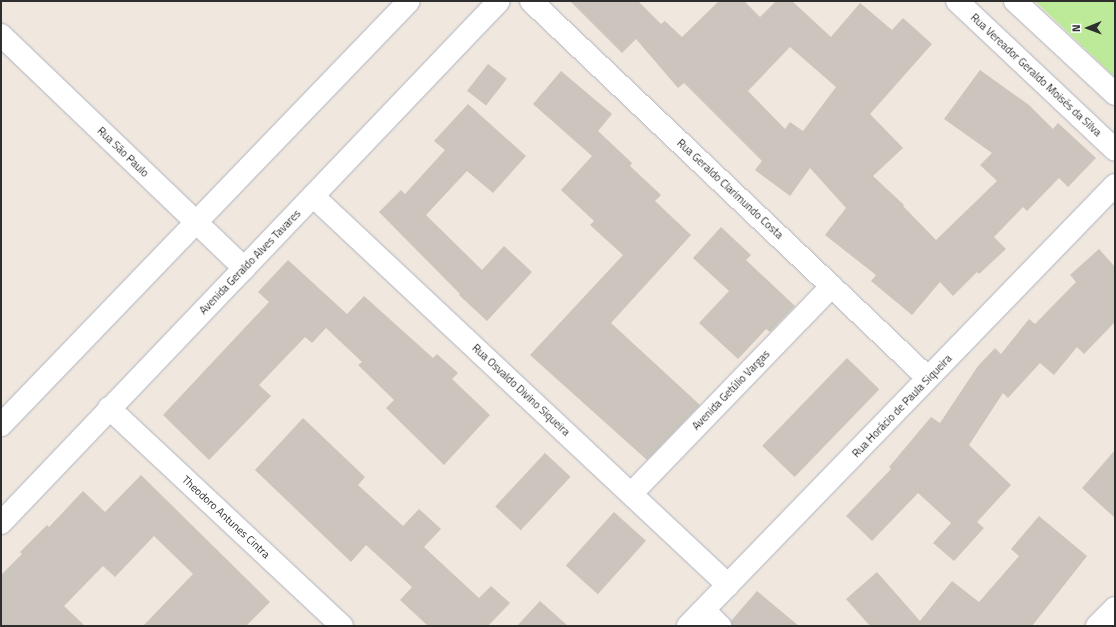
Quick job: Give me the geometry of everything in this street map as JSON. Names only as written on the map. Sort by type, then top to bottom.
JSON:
[{"type":"street","points":[[1,425],[409,1]]},
{"type":"street","name":"Avenida Geraldo Alves Tavares","points":[[1,523],[499,1]]},
{"type":"street","name":"Rua Geraldo Clarimundo Costa","points":[[531,1],[928,378]]},
{"type":"street","name":"Rua Vereador Geraldo Moisés da Silva","points":[[957,1],[1115,150]]},
{"type":"street","points":[[1015,1],[1115,94]]},
{"type":"street","name":"Rua São Paulo","points":[[1,36],[244,268]]},
{"type":"street","name":"Rua Horácio de Paula Siqueira","points":[[688,626],[1115,185]]},
{"type":"street","name":"Rua Osvaldo Divino Siqueira","points":[[313,196],[728,585]]},
{"type":"street","name":"Avenida Getúlio Vargas","points":[[631,494],[832,286]]},
{"type":"street","name":"Theodoro Antunes Cintra","points":[[110,408],[329,622]]},
{"type":"street","points":[[1097,626],[1115,608]]},
{"type":"street","points":[[704,610],[720,626]]},
{"type":"green space","points":[[1035,1],[1115,1],[1115,77]]},
{"type":"building","points":[[570,1],[638,1],[661,24],[665,21],[682,37],[719,1],[744,1],[760,17],[776,1],[792,1],[831,37],[860,3],[892,30],[903,18],[932,44],[870,114],[903,148],[873,176],[904,205],[903,206],[936,240],[997,181],[980,165],[992,153],[944,119],[980,70],[1029,105],[1053,129],[1058,123],[1096,158],[1068,187],[1059,178],[1027,211],[1023,207],[994,237],[1006,249],[979,274],[977,272],[953,296],[940,282],[912,315],[871,281],[876,275],[825,235],[846,208],[810,168],[790,196],[755,170],[762,161],[684,83],[678,88],[636,39],[622,53]],"holes":[[[790,47],[836,87],[803,131],[790,122],[785,129],[748,91]]]},
{"type":"building","points":[[488,64],[507,79],[486,106],[467,91]]},
{"type":"building","points":[[561,71],[612,114],[598,131],[632,163],[630,166],[661,195],[655,201],[691,235],[611,323],[700,405],[647,460],[530,355],[623,255],[590,225],[594,221],[561,190],[592,156],[533,104]]},
{"type":"building","points":[[468,104],[526,156],[493,193],[467,171],[426,215],[482,270],[504,246],[532,272],[487,321],[459,295],[460,294],[379,212],[401,190],[405,194],[445,150],[434,141]]},
{"type":"building","points":[[721,227],[751,255],[746,260],[795,306],[770,332],[766,329],[738,359],[699,323],[729,291],[693,258]]},
{"type":"building","points":[[1099,249],[1115,267],[1115,322],[1084,354],[1077,347],[1054,375],[1040,363],[1008,398],[1003,393],[969,445],[1011,485],[977,522],[984,528],[954,561],[933,543],[951,523],[918,493],[872,541],[846,516],[891,469],[889,467],[931,417],[940,423],[978,366],[995,348],[1001,354],[1029,319],[1035,324],[1076,282],[1070,275]]},
{"type":"building","points":[[288,260],[347,314],[364,296],[433,358],[437,354],[458,373],[452,379],[490,415],[444,465],[386,408],[394,400],[358,365],[362,362],[326,328],[312,343],[305,337],[259,385],[271,396],[209,460],[163,415],[269,302],[258,292]]},
{"type":"building","points":[[847,358],[879,389],[795,477],[762,446]]},
{"type":"building","points":[[303,418],[365,477],[358,485],[403,526],[419,509],[441,529],[424,547],[479,598],[491,586],[510,603],[488,626],[428,626],[400,600],[412,587],[366,545],[351,562],[255,470]]},
{"type":"building","points":[[1115,450],[1115,518],[1082,488]]},
{"type":"building","points":[[545,453],[571,477],[521,530],[495,506]]},
{"type":"building","points":[[141,475],[270,602],[246,626],[143,626],[193,574],[154,536],[115,577],[103,566],[64,606],[85,626],[1,626],[1,575],[22,554],[20,552],[47,525],[49,527],[83,491],[105,512]]},
{"type":"building","points":[[614,512],[646,541],[598,594],[566,566]]},
{"type":"building","points":[[1039,516],[1087,556],[1032,626],[870,626],[846,599],[877,572],[920,621],[952,581],[979,602],[1019,556],[1011,549]]},
{"type":"building","points":[[757,591],[799,626],[732,626],[731,621]]},
{"type":"building","points":[[540,601],[568,626],[517,626]]}]
